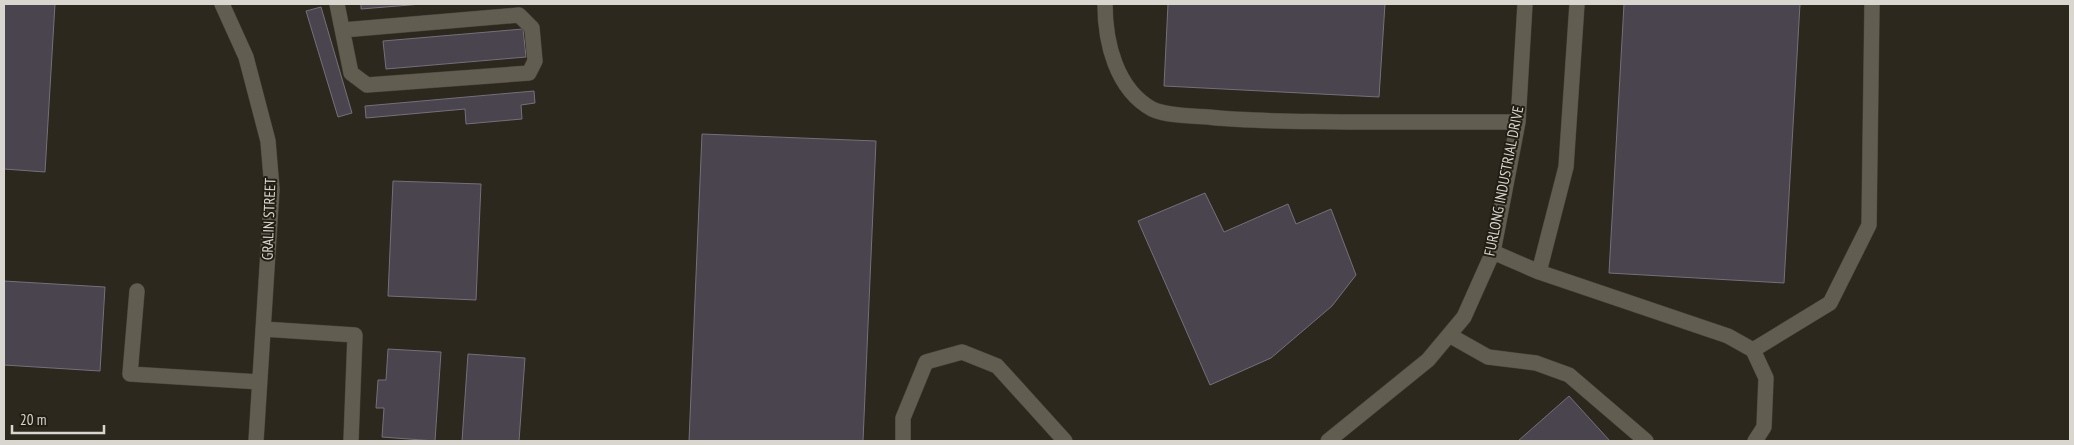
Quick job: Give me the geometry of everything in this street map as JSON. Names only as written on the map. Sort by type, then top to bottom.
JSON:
[{"type":"street","name":"GRALIN STREET","points":[[222,4],[246,57],[268,141],[272,189],[256,441]]},
{"type":"street","points":[[337,4],[351,73],[367,84],[529,73],[535,61],[532,28],[519,15],[343,30]]},
{"type":"street","points":[[1105,4],[1105,25],[1108,40],[1120,75],[1132,93],[1153,109],[1178,114],[1248,121],[1518,122]]},
{"type":"street","name":"FURLONG INDUSTRIAL DRIVE","points":[[1328,441],[1428,360],[1464,317],[1493,252],[1518,122],[1525,4]]},
{"type":"street","points":[[1539,272],[1566,167],[1577,4]]},
{"type":"street","points":[[1753,350],[1830,303],[1869,225],[1872,4]]},
{"type":"street","points":[[1493,252],[1539,272],[1728,336],[1753,350],[1766,378],[1764,427],[1754,441]]},
{"type":"street","points":[[137,291],[130,374],[259,382]]},
{"type":"street","points":[[263,329],[355,335],[351,441]]},
{"type":"street","points":[[1449,335],[1488,357],[1536,363],[1569,375],[1646,441]]},
{"type":"street","points":[[904,441],[903,418],[926,362],[962,352],[997,366],[1065,441]]},
{"type":"building","points":[[4,4],[55,4],[45,172],[4,169]]},
{"type":"building","points":[[361,4],[422,4],[361,9]]},
{"type":"building","points":[[1168,4],[1385,4],[1379,97],[1164,86]]},
{"type":"building","points":[[1624,4],[1800,4],[1784,283],[1609,273]]},
{"type":"building","points":[[321,7],[352,113],[338,117],[306,11]]},
{"type":"building","points":[[523,29],[526,57],[386,69],[383,41]]},
{"type":"building","points":[[534,91],[535,103],[521,105],[522,119],[466,124],[465,109],[366,118],[365,106]]},
{"type":"building","points":[[702,134],[876,141],[863,441],[689,441]]},
{"type":"building","points":[[393,181],[481,184],[476,300],[388,296]]},
{"type":"building","points":[[1205,193],[1224,232],[1288,204],[1296,224],[1331,209],[1356,275],[1332,306],[1271,358],[1210,385],[1138,221]]},
{"type":"building","points":[[4,281],[105,287],[100,371],[4,365]]},
{"type":"building","points":[[388,349],[441,352],[435,441],[382,437],[384,408],[376,408],[378,380],[386,380]]},
{"type":"building","points":[[468,354],[525,358],[519,441],[462,441]]},
{"type":"building","points":[[1569,396],[1610,441],[1518,441]]}]
